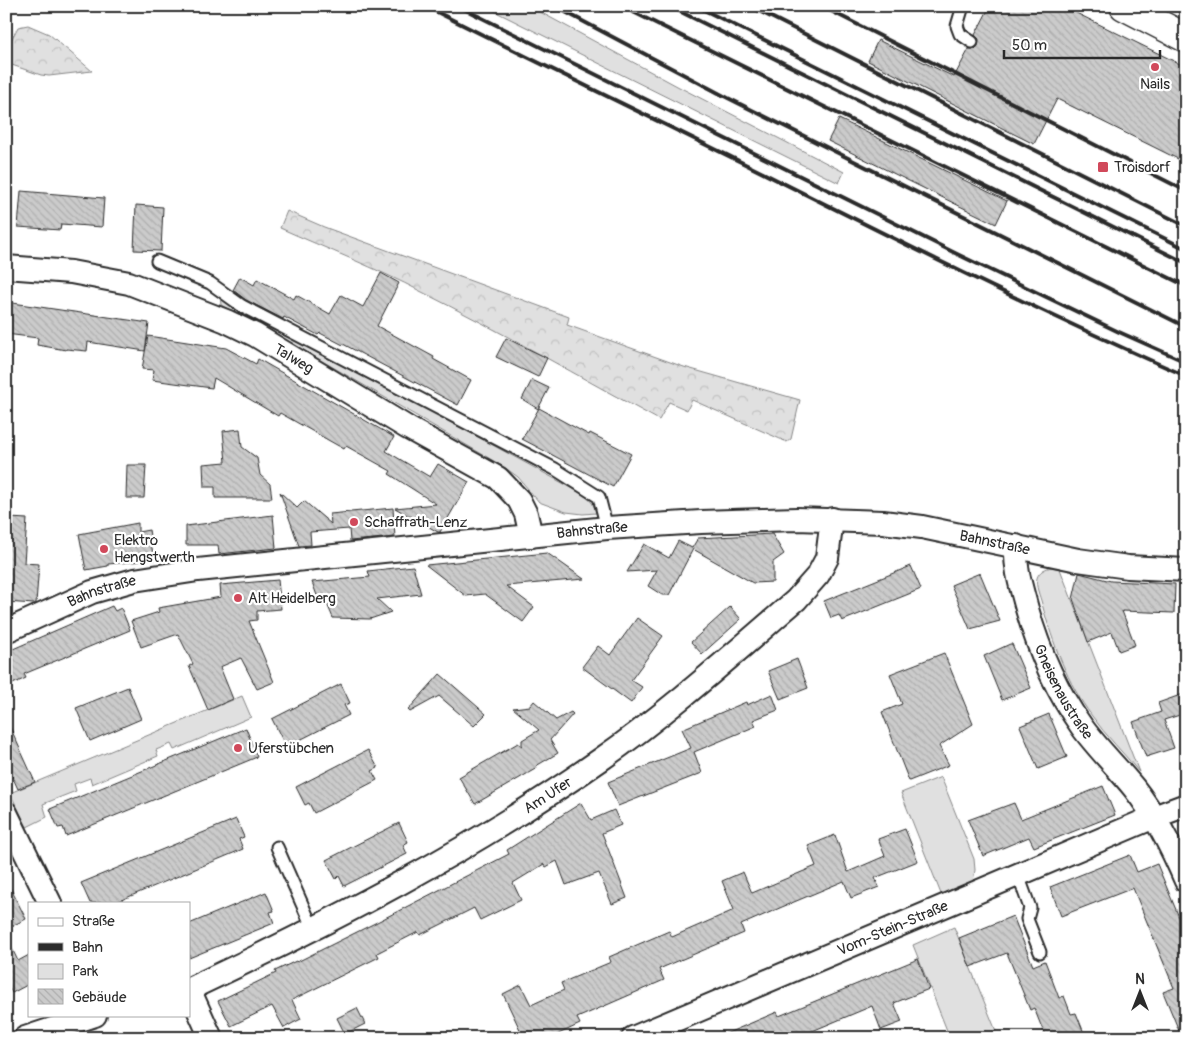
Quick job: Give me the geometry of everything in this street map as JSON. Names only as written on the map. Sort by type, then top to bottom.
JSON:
[{"type":"main road","points":[[1124,6],[1186,38]]},
{"type":"street","name":"Talweg","points":[[6,266],[71,272],[129,284],[226,321],[255,335],[408,428],[498,478],[519,500],[526,514],[531,536]]},
{"type":"street","name":"Bahnstraße","points":[[6,631],[92,592],[134,580],[198,570],[607,528],[701,522],[832,519],[883,522],[922,527],[1078,560],[1128,567],[1186,570]]},
{"type":"street","name":"Am Ufer","points":[[190,989],[397,886],[468,845],[568,782],[640,732],[796,600],[818,575],[827,558],[832,519]]},
{"type":"street","name":"Gneisenaustraße","points":[[1016,546],[1015,564],[1020,584],[1029,616],[1052,677],[1082,727],[1135,790],[1154,816],[1168,839],[1186,881]]},
{"type":"street","points":[[1154,816],[1186,805]]},
{"type":"street","points":[[6,814],[50,902]]},
{"type":"street","name":"Vom-Stein-Straße","points":[[633,1038],[1154,816]]},
{"type":"street","points":[[190,991],[211,1038]]},
{"type":"street","points":[[25,1038],[92,1016]]},
{"type":"lane","points":[[963,6],[957,26],[960,34],[972,42]]},
{"type":"lane","name":"Talweg","points":[[157,261],[210,283],[242,306],[563,474],[599,497],[607,528]]},
{"type":"lane","points":[[277,847],[313,929]]},
{"type":"lane","points":[[1018,875],[1030,908],[1027,919],[1040,952]]},
{"type":"green space","points":[[484,6],[529,6],[679,87],[844,172],[839,183]]},
{"type":"green space","points":[[28,25],[49,34],[92,71],[49,76],[6,63],[6,46],[8,46],[18,27]]},
{"type":"green space","points":[[287,211],[324,227],[569,317],[567,325],[684,367],[800,400],[791,439],[787,442],[692,400],[687,410],[669,402],[659,420],[405,283],[280,228]]},
{"type":"green space","points":[[220,296],[302,344],[303,342],[586,496],[595,508],[596,513],[566,512],[539,502],[518,477],[504,467],[276,334],[221,305]]},
{"type":"green space","points":[[1052,567],[1060,569],[1139,772],[1092,716],[1075,690],[1062,662],[1051,633],[1037,584],[1039,573]]},
{"type":"green space","points":[[242,696],[251,717],[174,750],[171,744],[156,750],[158,756],[92,784],[90,778],[74,784],[76,791],[43,804],[47,817],[27,827],[10,793]]},
{"type":"green space","points":[[941,777],[974,859],[975,870],[973,881],[941,894],[901,793]]},
{"type":"green space","points":[[954,927],[996,1031],[979,1038],[950,1038],[913,945]]},
{"type":"building","points":[[990,6],[1062,6],[1186,67],[1186,163],[1057,99],[1034,144],[868,61],[878,40],[954,77],[969,49],[975,49],[978,46],[979,39],[975,35]]},
{"type":"building","points":[[839,119],[1007,201],[996,224],[828,141]]},
{"type":"building","points":[[21,191],[104,198],[102,227],[61,224],[60,230],[18,227]]},
{"type":"building","points":[[136,205],[163,207],[161,251],[134,250]]},
{"type":"building","points":[[381,273],[399,283],[377,326],[434,357],[433,359],[471,380],[458,405],[343,344],[320,333],[318,335],[284,317],[283,319],[246,300],[233,290],[240,277],[254,285],[257,279],[294,299],[296,295],[330,314],[341,295],[363,307]]},
{"type":"building","points":[[6,302],[149,323],[145,351],[88,342],[87,351],[66,350],[37,345],[38,338],[6,334]]},
{"type":"building","points":[[148,336],[226,348],[256,364],[258,359],[394,437],[386,451],[430,477],[438,464],[469,482],[440,532],[438,532],[395,508],[436,504],[389,474],[391,471],[346,446],[344,449],[280,413],[278,416],[214,378],[212,388],[152,380],[154,370],[142,369]]},
{"type":"building","points":[[506,338],[547,358],[538,377],[496,357]]},
{"type":"building","points":[[532,380],[549,388],[538,409],[522,399]]},
{"type":"building","points":[[539,408],[589,435],[590,433],[631,454],[613,487],[522,439]]},
{"type":"building","points":[[240,429],[242,447],[257,458],[260,475],[270,484],[272,498],[215,498],[215,487],[204,487],[203,464],[226,462],[223,431]]},
{"type":"building","points":[[127,465],[146,465],[144,498],[126,498]]},
{"type":"building","points":[[280,492],[297,508],[304,501],[331,524],[330,514],[393,508],[395,537],[350,541],[349,529],[310,532],[311,545],[299,546]]},
{"type":"building","points":[[273,515],[276,548],[219,554],[218,545],[186,545],[186,526]]},
{"type":"building","points":[[10,518],[27,519],[24,563],[39,564],[36,603],[34,604],[6,602]]},
{"type":"building","name":"Elektro Hengstwerth","points":[[138,523],[138,532],[149,530],[154,560],[108,564],[108,566],[86,570],[79,534]]},
{"type":"building","points":[[772,534],[784,554],[773,562],[773,582],[753,583],[693,549],[669,595],[662,595],[648,586],[657,570],[627,572],[644,544],[669,558],[678,541],[692,548],[698,538]]},
{"type":"building","points":[[547,553],[584,579],[506,586],[534,607],[523,622],[485,594],[466,596],[426,565]]},
{"type":"building","points":[[413,566],[421,594],[377,599],[391,612],[370,619],[333,618],[325,599],[319,601],[312,582],[370,577],[368,571]]},
{"type":"building","points":[[911,566],[921,589],[842,621],[839,615],[831,618],[824,601]]},
{"type":"building","points":[[980,573],[1000,621],[970,629],[951,585]]},
{"type":"building","points":[[1079,573],[1111,581],[1175,584],[1174,613],[1122,611],[1135,645],[1119,651],[1112,632],[1088,642],[1073,599]]},
{"type":"building","points":[[278,580],[281,609],[257,611],[257,620],[249,621],[274,682],[257,689],[241,658],[220,667],[233,699],[208,710],[189,666],[193,664],[178,634],[141,647],[131,621],[159,612],[158,608],[221,597],[220,585]]},
{"type":"building","points":[[112,606],[115,611],[121,608],[130,630],[24,674],[26,678],[6,687],[6,644],[10,643],[13,649]]},
{"type":"building","points":[[730,607],[741,619],[702,654],[691,642]]},
{"type":"building","points":[[637,618],[663,636],[631,680],[642,687],[631,703],[582,667],[598,646],[610,655]]},
{"type":"building","points":[[1012,644],[1031,688],[1002,700],[984,656]]},
{"type":"building","points":[[944,653],[973,724],[939,746],[949,765],[909,781],[882,712],[902,704],[890,674]]},
{"type":"building","points":[[797,659],[808,688],[780,699],[768,671]]},
{"type":"building","points":[[440,674],[486,714],[474,726],[439,696],[410,712],[408,710]]},
{"type":"building","points":[[341,684],[350,703],[344,705],[349,715],[286,747],[272,719]]},
{"type":"building","points":[[128,687],[141,719],[90,741],[76,708]]},
{"type":"building","points":[[1186,693],[1186,713],[1164,720],[1174,748],[1146,757],[1133,722],[1161,712],[1158,703]]},
{"type":"building","points":[[772,694],[778,710],[753,720],[756,726],[694,752],[702,773],[618,806],[608,782],[691,748],[682,729],[746,702],[747,705]]},
{"type":"building","points":[[534,701],[556,720],[571,712],[573,714],[550,740],[558,753],[536,766],[537,768],[475,804],[459,777],[518,743],[522,746],[522,740],[539,730],[513,708],[530,706]]},
{"type":"building","points":[[1049,714],[1067,757],[1038,769],[1020,726]]},
{"type":"building","points":[[6,718],[35,782],[18,789],[6,763]]},
{"type":"building","points":[[246,728],[257,757],[66,836],[63,827],[58,828],[50,809]]},
{"type":"building","points":[[368,750],[378,768],[372,771],[377,780],[314,813],[309,803],[305,805],[296,787]]},
{"type":"building","points":[[1103,786],[1115,815],[1034,847],[1029,837],[983,856],[968,820],[1014,803],[1021,819]]},
{"type":"building","points":[[581,803],[591,820],[614,810],[621,825],[602,833],[627,898],[612,904],[599,873],[566,885],[557,861],[546,867],[544,864],[513,883],[521,900],[480,920],[474,908],[420,935],[418,932],[377,953],[379,957],[292,1000],[301,1019],[284,1028],[272,1006],[231,1026],[218,1001],[509,854],[507,850]]},
{"type":"building","points":[[236,819],[244,837],[239,839],[243,849],[116,902],[90,902],[81,883]]},
{"type":"building","points":[[399,823],[408,842],[403,845],[407,854],[344,886],[339,876],[336,879],[326,860]]},
{"type":"building","points":[[905,829],[918,861],[875,878],[879,887],[851,898],[844,881],[782,907],[741,925],[744,933],[659,969],[664,980],[577,1018],[580,1024],[550,1038],[524,1038],[503,994],[521,985],[531,1005],[564,990],[561,983],[611,962],[609,957],[669,931],[672,937],[734,910],[722,881],[743,872],[752,893],[816,866],[808,846],[835,835],[848,872],[885,856],[878,839]]},
{"type":"building","points":[[1130,855],[1137,872],[1157,864],[1186,934],[1186,1038],[1182,1038],[1163,992],[1174,988],[1133,888],[1061,916],[1050,887]]},
{"type":"building","points":[[6,879],[26,919],[6,929]]},
{"type":"building","points":[[266,892],[274,911],[270,912],[274,923],[190,958],[190,924]]},
{"type":"building","points":[[1013,916],[1033,966],[1045,961],[1059,998],[1064,996],[1071,1014],[1076,1013],[1086,1038],[1046,1038],[1034,1008],[1030,1010],[1007,953],[970,967],[959,938]]},
{"type":"building","points":[[6,936],[18,961],[28,956],[28,985],[12,993],[6,982]]},
{"type":"building","points":[[918,959],[929,989],[894,1003],[902,1022],[881,1030],[872,1006],[810,1032],[812,1038],[716,1038],[777,1012],[779,1016]]},
{"type":"building","points":[[357,1008],[365,1024],[345,1034],[337,1018]]},
{"type":"railway","points":[[425,6],[962,272],[1186,376]]},
{"type":"railway","points":[[458,6],[959,255],[1186,362]]},
{"type":"railway","points":[[554,6],[728,98],[1186,327]]},
{"type":"railway","points":[[621,6],[1186,286]]},
{"type":"railway","points":[[669,6],[1186,263]]},
{"type":"railway","points":[[696,6],[1186,249]]},
{"type":"railway","points":[[749,6],[1186,226]]},
{"type":"railway","points":[[821,6],[1186,191]]},
{"type":"place","name":"Nails","points":[[1155,67]]},
{"type":"place","name":"Troisdorf","points":[[1103,167]]},
{"type":"place","name":"Schaffrath-Lenz","points":[[354,522]]},
{"type":"place","name":"Elektro Hengstwerth","points":[[104,549]]},
{"type":"place","name":"Alt Heidelberg","points":[[238,598]]},
{"type":"place","name":"Uferstübchen","points":[[238,748]]}]
